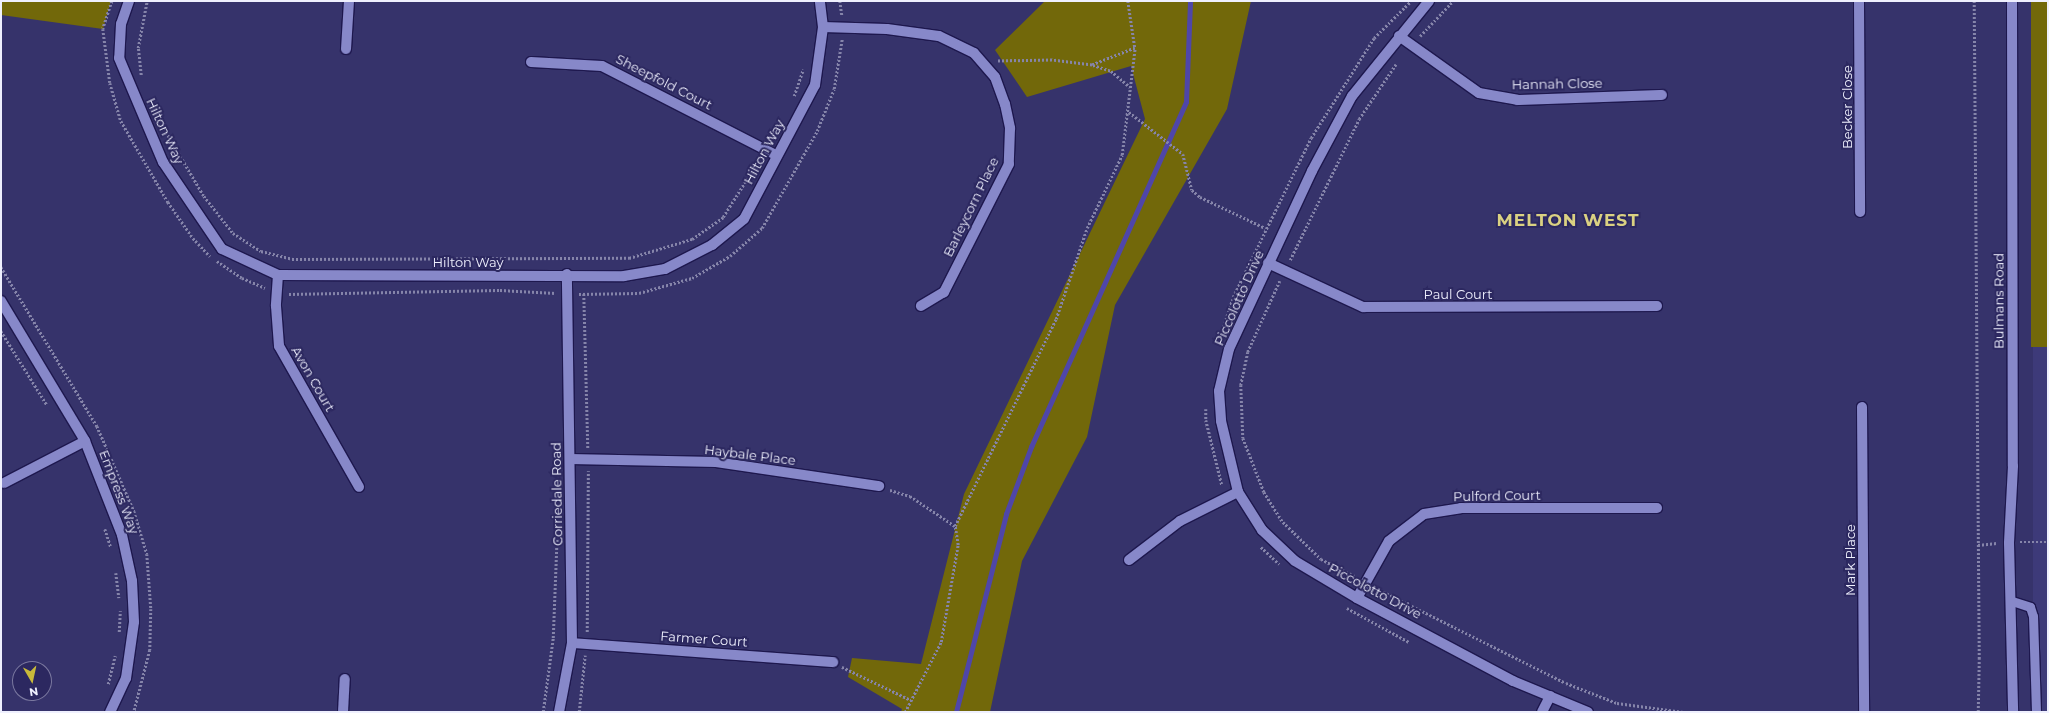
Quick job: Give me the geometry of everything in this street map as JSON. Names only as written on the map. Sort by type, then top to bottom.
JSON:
[{"type":"street","name":"Hilton Way","points":[[129,1],[121,24],[119,58],[163,162],[222,249],[278,275],[567,274],[624,276],[665,268],[712,245],[744,219],[776,155],[815,85],[823,27],[820,1]]},
{"type":"street","points":[[346,49],[350,1]]},
{"type":"street","name":"Piccolotto Drive","points":[[1429,1],[1399,36],[1352,96],[1268,263],[1229,349],[1219,391],[1221,421],[1238,492],[1262,530],[1295,561],[1356,598],[1513,681],[1588,712]]},
{"type":"street","name":"Becker Close","points":[[1859,1],[1860,212]]},
{"type":"street","name":"Bulmans Road","points":[[2012,1],[2013,466],[2009,542],[2012,601],[2013,712]]},
{"type":"street","name":"Barleycorn Place","points":[[823,27],[887,29],[939,36],[974,53],[995,77],[1005,104],[1010,128],[1009,164],[944,292],[921,306]]},
{"type":"street","name":"Hannah Close","points":[[1399,36],[1479,93],[1517,100],[1662,95]]},
{"type":"street","name":"Sheepfold Court","points":[[531,62],[602,66],[776,155]]},
{"type":"street","name":"Paul Court","points":[[1268,263],[1363,307],[1657,306]]},
{"type":"street","name":"Corriedale Road","points":[[559,712],[572,642],[567,274]]},
{"type":"street","name":"Avon Court","points":[[278,275],[277,291],[279,346],[359,487]]},
{"type":"street","name":"Empress Way","points":[[1,300],[85,441],[122,535],[132,581],[134,622],[126,678],[110,712]]},
{"type":"street","name":"Mark Place","points":[[1862,407],[1864,712]]},
{"type":"street","points":[[4,483],[85,441]]},
{"type":"street","name":"Haybale Place","points":[[570,459],[716,462],[878,486]]},
{"type":"street","points":[[1129,560],[1180,520],[1238,492]]},
{"type":"street","name":"Pulford Court","points":[[1356,598],[1389,541],[1424,514],[1461,508],[1657,508]]},
{"type":"street","name":"Farmer Court","points":[[572,642],[833,662]]},
{"type":"street","points":[[343,712],[345,679]]},
{"type":"street","points":[[1542,712],[1550,696]]},
{"type":"lane","points":[[2012,601],[2030,608],[2033,616],[2036,712]]},
{"type":"path","points":[[112,1],[103,29],[110,83],[121,121],[168,202],[193,238],[213,259],[242,278],[277,291],[316,295],[500,290],[568,294],[639,293],[692,278],[730,256],[762,228],[817,131],[834,89],[842,52],[840,1]]},
{"type":"path","points":[[141,80],[138,48],[148,1]]},
{"type":"path","points":[[905,712],[941,642],[958,545],[955,526],[1056,319],[1088,228],[1122,155],[1129,112],[1130,87],[1135,48],[1128,1]]},
{"type":"path","points":[[1220,339],[1233,297],[1265,228],[1311,138],[1341,87],[1374,38],[1411,1]]},
{"type":"path","points":[[1453,1],[1412,45],[1359,119],[1285,271],[1248,352],[1241,385],[1243,438],[1264,492],[1283,522],[1320,559],[1566,683],[1617,703],[1683,712]]},
{"type":"path","points":[[1966,712],[1978,712],[1974,1]]},
{"type":"path","points":[[1092,65],[1135,48]]},
{"type":"path","points":[[981,61],[1052,60],[1092,65],[1111,71],[1130,87]]},
{"type":"path","points":[[792,100],[805,66]]},
{"type":"path","points":[[1129,112],[1183,154],[1192,190],[1200,197],[1265,228]]},
{"type":"path","points":[[159,120],[204,196],[233,233],[261,251],[292,259],[629,258],[692,239],[723,217],[765,149]]},
{"type":"path","points":[[556,293],[556,301]]},
{"type":"path","points":[[579,712],[586,644],[588,459],[584,294]]},
{"type":"path","points":[[1,331],[51,412]]},
{"type":"path","points":[[1206,406],[1206,420],[1221,483],[1228,497]]},
{"type":"path","points":[[878,486],[910,496],[955,526]]},
{"type":"path","points":[[103,523],[112,552]]},
{"type":"path","points":[[543,712],[553,638],[557,531]]},
{"type":"path","points":[[1258,544],[1267,557],[1280,565]]},
{"type":"path","points":[[116,568],[120,607],[118,638]]},
{"type":"path","points":[[1345,607],[1412,643]]},
{"type":"path","points":[[108,687],[116,652]]},
{"type":"path","points":[[833,662],[911,700]]},
{"type":"shaded area","points":[[1,1],[111,1],[103,29],[1,15]]},
{"type":"shaded area","points":[[1045,1],[1251,1],[1227,109],[1115,305],[1087,437],[1022,561],[990,712],[901,712],[902,709],[848,677],[852,658],[921,664],[964,494],[1145,119],[1131,66],[1027,97],[995,50]]},
{"type":"shaded area","points":[[2031,1],[2048,1],[2048,347],[2031,347]]},
{"type":"shaded area","points":[[2033,347],[2048,347],[2048,712],[2033,712]]},
{"type":"waterway","points":[[956,712],[1006,514],[1031,447],[1186,102],[1190,1]]},
{"type":"district","name":"MELTON WEST","points":[[1568,221]]}]
